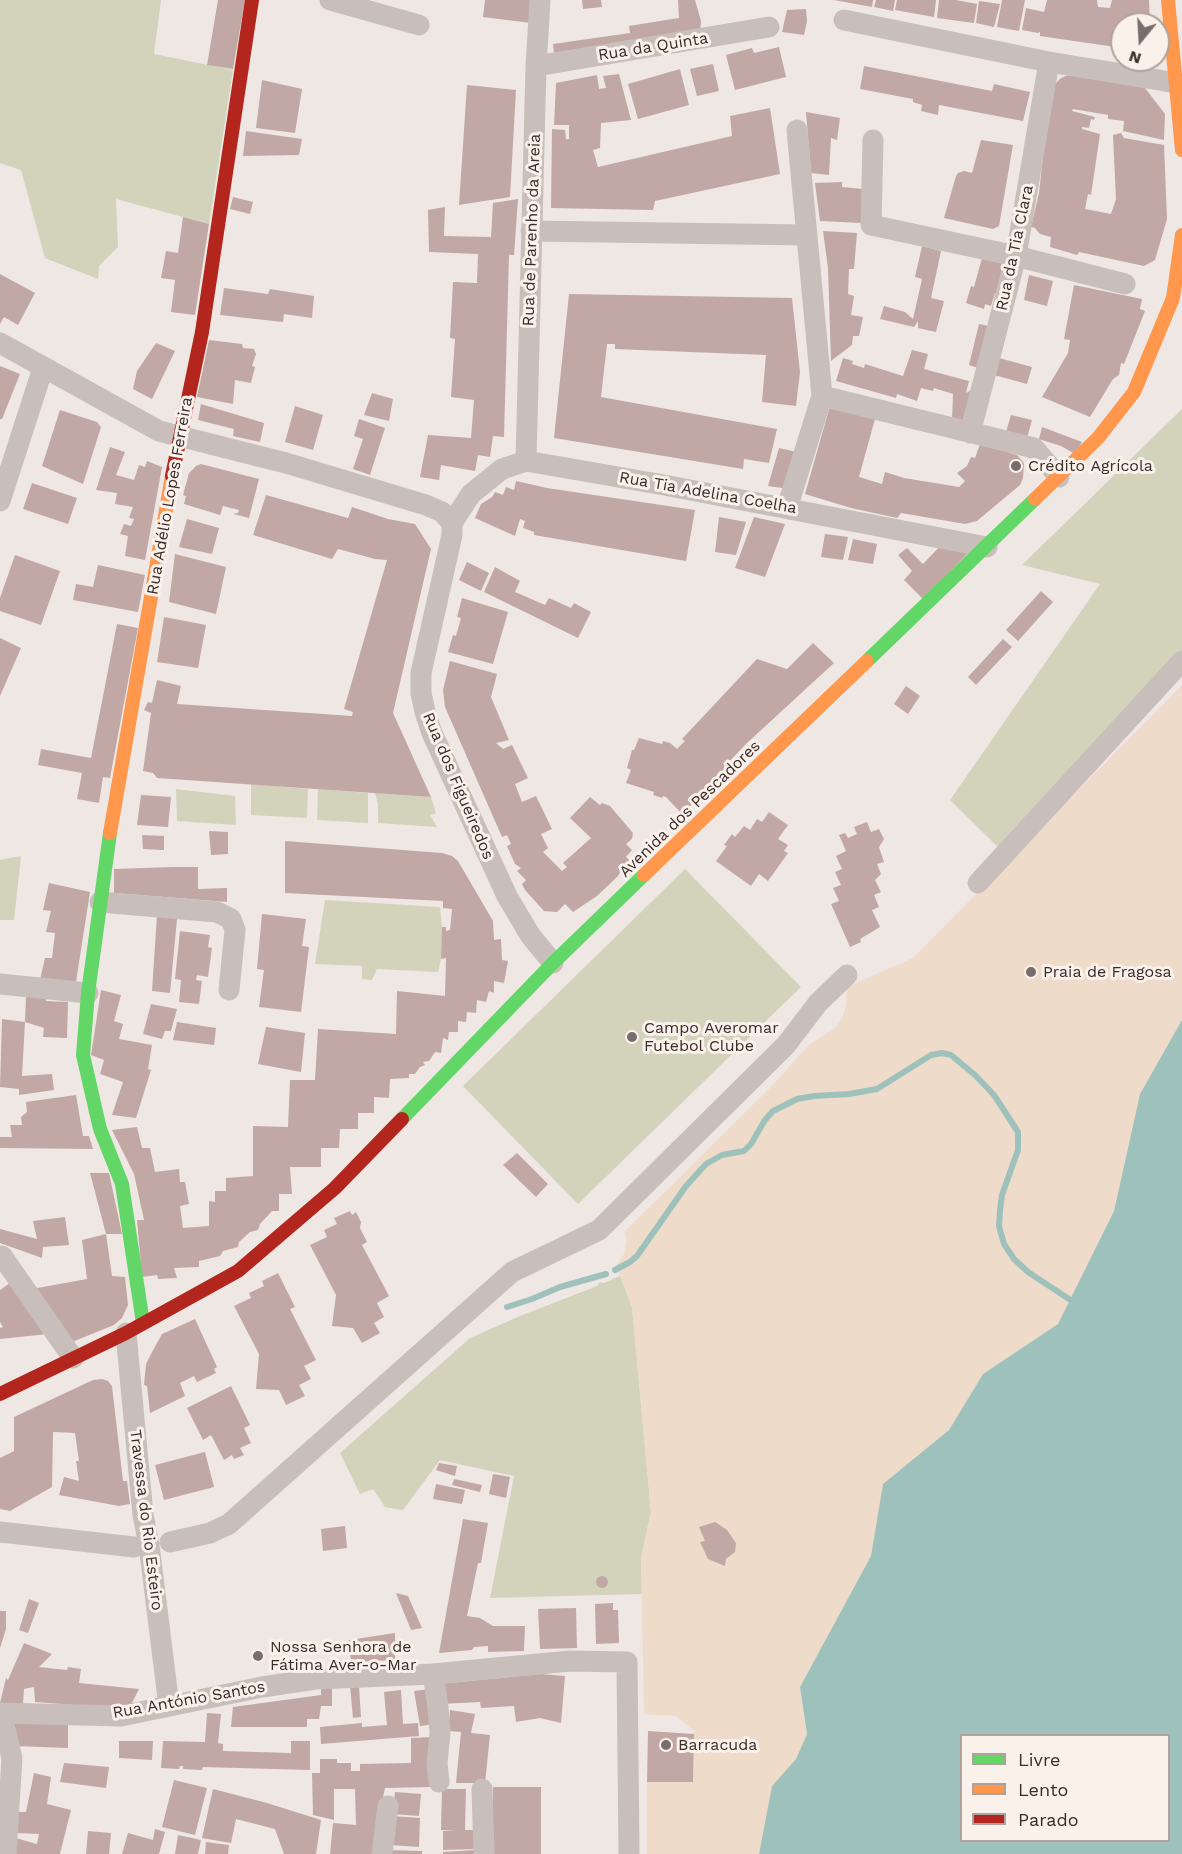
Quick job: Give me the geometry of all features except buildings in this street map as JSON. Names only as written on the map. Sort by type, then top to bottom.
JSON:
[{"type":"street","name":"Rua Adélio Lopes Ferreira","points":[[134,1328],[122,1184],[100,1129],[83,1055],[88,993],[108,842],[179,437],[202,332],[252,0]]},
{"type":"street","points":[[330,0],[419,25]]},
{"type":"street","name":"Rua de Parenho da Areia","points":[[526,461],[536,66],[540,0]]},
{"type":"street","points":[[1168,0],[1182,150]]},
{"type":"street","points":[[844,20],[1049,62],[1177,83]]},
{"type":"street","name":"Rua da Quinta","points":[[536,66],[769,27]]},
{"type":"street","name":"Rua da Tia Clara","points":[[970,433],[1016,256],[1049,62]]},
{"type":"street","points":[[787,508],[822,396],[797,130]]},
{"type":"street","points":[[873,140],[871,225],[1016,256],[1125,284]]},
{"type":"street","points":[[531,231],[807,235]]},
{"type":"street","name":"Avenida dos Pescadores","points":[[0,1394],[134,1328],[238,1271],[335,1188],[553,963],[1098,438],[1134,392],[1163,326],[1173,298],[1182,236]]},
{"type":"street","points":[[0,343],[159,431],[286,463],[426,505],[442,512],[452,523],[471,494],[502,469],[526,461]]},
{"type":"street","points":[[0,501],[43,368]]},
{"type":"street","points":[[822,396],[1034,448],[1059,477]]},
{"type":"street","name":"Rua Tia Adelina Coelha","points":[[526,461],[987,547]]},
{"type":"street","name":"Rua dos Figueiredos","points":[[452,523],[452,535],[421,673],[421,693],[425,712],[432,733],[507,896],[530,935],[553,963]]},
{"type":"street","points":[[978,883],[1182,661]]},
{"type":"street","points":[[100,902],[217,912],[231,919],[235,930],[229,990]]},
{"type":"street","points":[[170,1542],[210,1533],[229,1524],[512,1272],[599,1230],[786,1045],[818,1003],[846,975]]},
{"type":"street","points":[[0,984],[88,993]]},
{"type":"street","points":[[2,1256],[73,1358]]},
{"type":"street","name":"Travessa do Rio Esteiro","points":[[134,1328],[143,1515],[149,1545],[169,1706]]},
{"type":"street","points":[[0,1532],[134,1547]]},
{"type":"street","name":"Rua António Santos","points":[[0,1713],[121,1716],[262,1687],[316,1679],[433,1674],[570,1661],[627,1662],[629,1854]]},
{"type":"street","points":[[433,1674],[440,1733],[437,1763],[439,1782]]},
{"type":"street","points":[[0,1713],[12,1758],[6,1854]]},
{"type":"street","points":[[482,1789],[484,1854]]},
{"type":"street","points":[[382,1854],[388,1806]]},
{"type":"green space","points":[[0,0],[161,0],[154,54],[233,70],[209,224],[116,199],[118,247],[99,266],[98,279],[45,258],[21,170],[0,163]]},
{"type":"green space","points":[[1182,409],[1182,653],[1001,850],[950,800],[1100,584],[1022,565]]},
{"type":"green space","points":[[251,784],[308,789],[307,818],[251,815]]},
{"type":"green space","points":[[176,789],[235,796],[236,825],[177,821]]},
{"type":"green space","points":[[318,789],[368,793],[368,823],[317,820]]},
{"type":"green space","points":[[375,793],[431,797],[436,813],[430,815],[437,827],[378,823],[378,804]]},
{"type":"green space","points":[[21,856],[14,920],[0,920],[0,860]]},
{"type":"green space","name":"Campo Averomar Futebol Clube","points":[[685,869],[801,987],[578,1204],[463,1086]]},
{"type":"green space","points":[[325,900],[440,907],[442,927],[441,959],[438,972],[377,969],[372,980],[362,979],[362,966],[315,964]]},
{"type":"green space","points":[[620,1276],[632,1307],[651,1512],[641,1558],[642,1594],[490,1598],[514,1476],[440,1460],[403,1510],[385,1507],[373,1489],[360,1494],[340,1453],[470,1338],[597,1286],[600,1282],[604,1283]]},
{"type":"sand","points":[[1182,685],[1182,1020],[1140,1094],[1114,1211],[1058,1324],[983,1374],[949,1430],[883,1485],[871,1556],[800,1687],[807,1734],[796,1759],[772,1786],[759,1854],[647,1854],[647,1782],[693,1782],[694,1731],[676,1716],[644,1714],[641,1558],[651,1512],[632,1307],[616,1266],[624,1254],[627,1239],[624,1232],[769,1089],[809,1045],[835,1028],[842,1018],[846,1005],[847,987],[913,958]]},
{"type":"water","points":[[1182,1020],[1182,1854],[759,1854],[772,1786],[796,1759],[807,1734],[800,1687],[871,1556],[883,1484],[949,1430],[983,1374],[1058,1324],[1114,1211],[1140,1094]]},
{"type":"waterway","points":[[615,1270],[637,1256],[686,1186],[706,1164],[722,1155],[744,1151],[773,1111],[797,1099],[877,1089],[931,1055],[942,1053],[951,1055],[975,1075],[994,1095],[1018,1132],[1018,1150],[1002,1195],[1000,1210],[999,1226],[1004,1244],[1014,1259],[1028,1272],[1069,1299]]},
{"type":"waterway","points":[[507,1307],[560,1287],[606,1274]]},
{"type":"traffic: fast","points":[[867,661],[1035,499]]},
{"type":"traffic: fast","points":[[110,833],[88,993],[83,1055],[100,1129],[122,1184],[143,1323]]},
{"type":"traffic: fast","points":[[402,1119],[553,963],[644,875]]},
{"type":"traffic: slow","points":[[1168,0],[1182,150]]},
{"type":"traffic: slow","points":[[1035,499],[1098,438],[1134,392],[1173,298],[1182,235]]},
{"type":"traffic: slow","points":[[110,833],[172,476]]},
{"type":"traffic: slow","points":[[644,875],[867,661]]},
{"type":"traffic: jam","points":[[172,476],[202,332],[252,0]]},
{"type":"traffic: jam","points":[[0,1394],[126,1333],[238,1271],[335,1188],[402,1119]]},
{"type":"place","name":"Crédito Agrícola","points":[[1016,466]]},
{"type":"place","name":"Praia de Fragosa","points":[[1031,972]]},
{"type":"place","name":"Campo Averomar Futebol Clube","points":[[632,1037]]},
{"type":"place","name":"Nossa Senhora de Fátima Aver-o-Mar","points":[[258,1656]]},
{"type":"place","name":"Barracuda","points":[[666,1745]]}]
